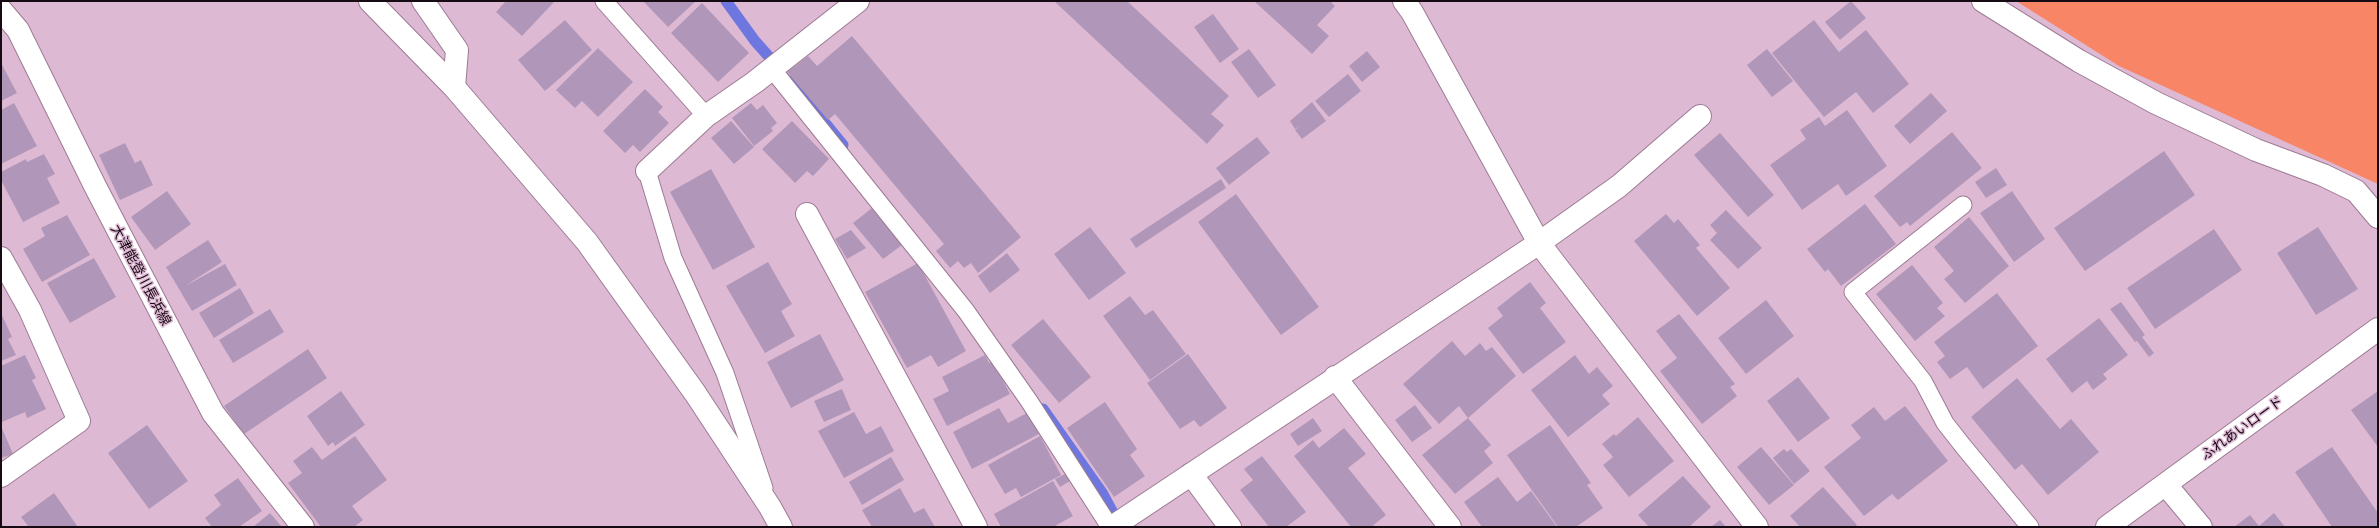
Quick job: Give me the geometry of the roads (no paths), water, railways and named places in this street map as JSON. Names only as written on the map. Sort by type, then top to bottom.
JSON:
[{"type":"street","points":[[370,1],[454,87],[587,242],[695,393],[770,507],[780,527]]},
{"type":"street","points":[[423,1],[457,50],[454,87]]},
{"type":"street","points":[[646,171],[706,116],[772,69],[858,1]]},
{"type":"street","points":[[1404,1],[1412,12],[1539,243],[1757,527]]},
{"type":"street","points":[[1983,1],[2079,61],[2156,103],[2256,150],[2323,175],[2356,191],[2378,216]]},
{"type":"street","name":"大津能登川長浜線","points":[[1,10],[18,30],[95,186],[213,413],[303,527]]},
{"type":"street","points":[[1111,527],[1539,243],[1619,186],[1700,116]]},
{"type":"street","points":[[806,214],[976,527]]},
{"type":"street","points":[[1,258],[30,310],[78,421],[1,476]]},
{"type":"street","name":"ふれあいロード","points":[[2107,527],[2378,329]]},
{"type":"street","points":[[1335,377],[1450,527]]},
{"type":"street","points":[[1192,474],[1230,527]]},
{"type":"street","points":[[2166,485],[2201,527]]},
{"type":"lane","points":[[604,1],[706,116]]},
{"type":"lane","points":[[772,69],[875,200],[966,311],[1029,401],[1111,527]]},
{"type":"lane","points":[[646,171],[673,258],[725,373],[770,507]]},
{"type":"lane","points":[[1963,205],[1853,292],[1923,381],[1945,422],[1963,446],[2030,527]]},
{"type":"waterway","points":[[726,1],[755,41],[779,68]]},
{"type":"waterway","points":[[791,81],[843,145]]},
{"type":"waterway","points":[[1043,409],[1103,494],[1120,526]]}]
